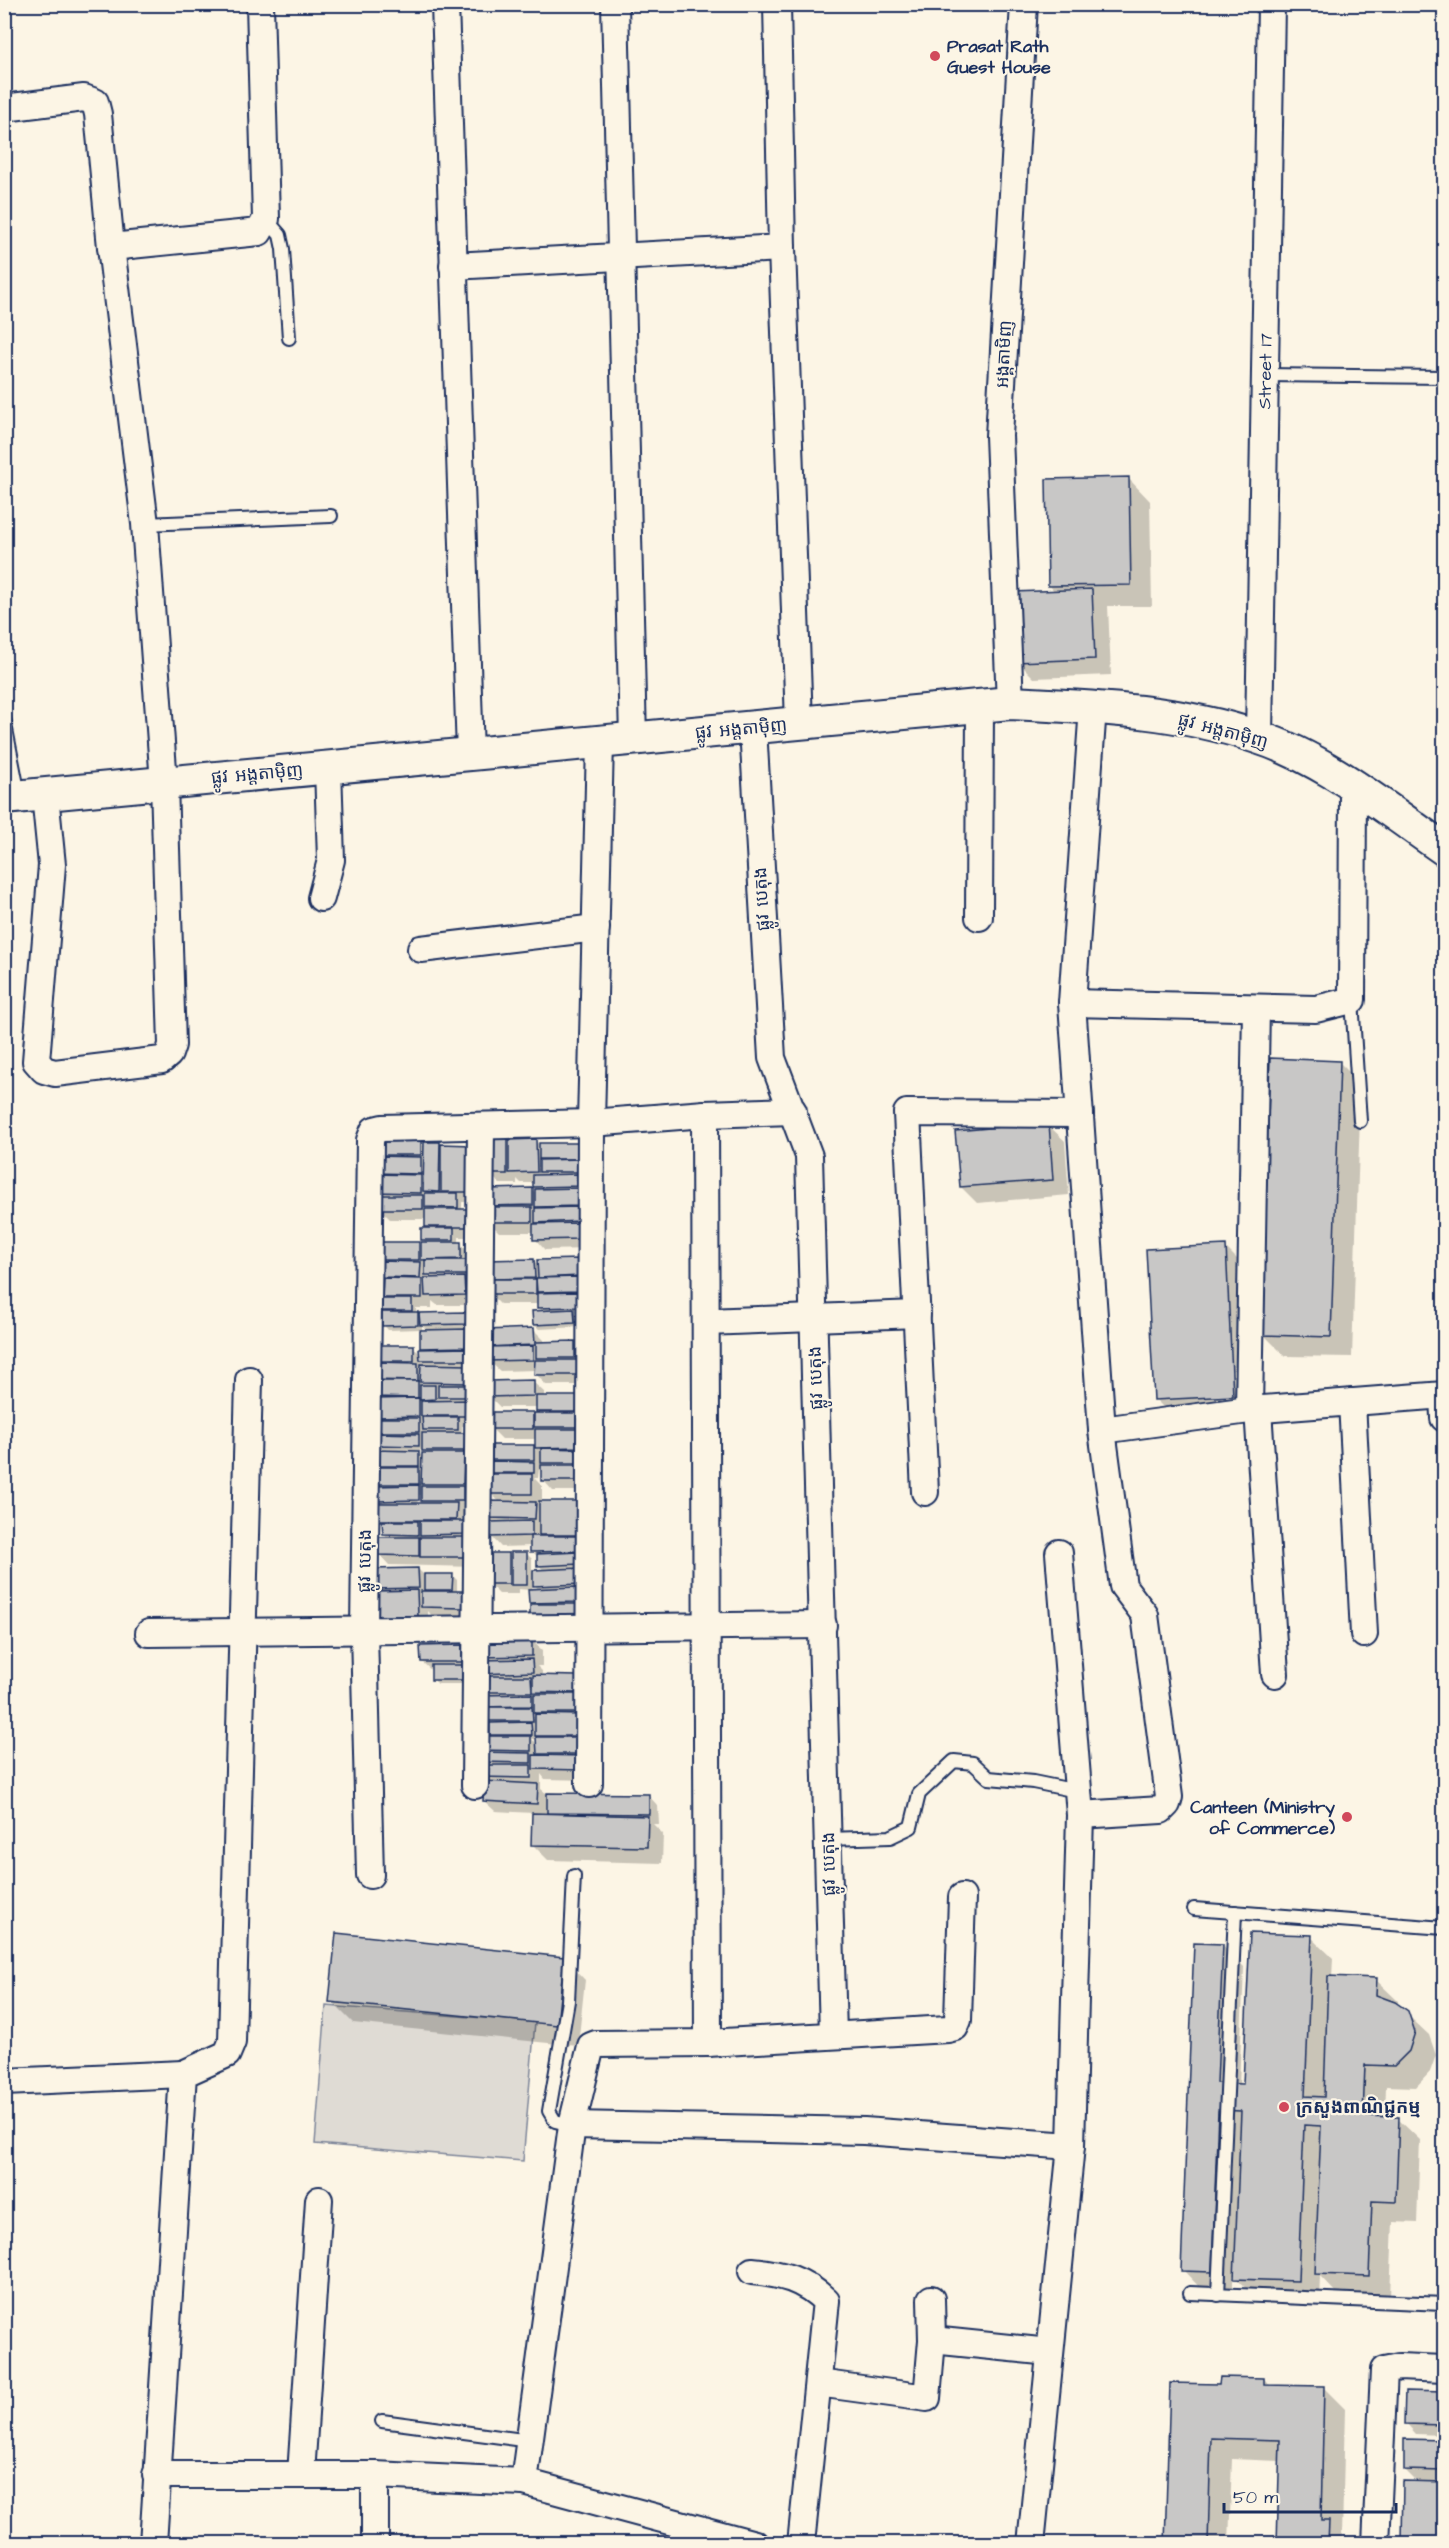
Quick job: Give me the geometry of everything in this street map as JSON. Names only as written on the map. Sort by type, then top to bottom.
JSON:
[{"type":"street","points":[[111,247],[259,232],[266,219],[260,4]]},
{"type":"street","points":[[445,4],[470,754]]},
{"type":"street","points":[[615,4],[633,739]]},
{"type":"street","points":[[777,4],[782,248],[799,723]]},
{"type":"street","name":"អង្គតាមិញ","points":[[978,917],[995,705],[999,436],[1024,4]]},
{"type":"street","name":"Street 17","points":[[1259,737],[1271,4]]},
{"type":"street","points":[[4,108],[84,98],[95,102],[98,114],[111,247],[145,524],[164,783],[172,1045],[169,1054],[162,1060],[55,1073],[44,1070],[36,1060],[52,865],[23,797]]},
{"type":"street","points":[[453,266],[782,248]]},
{"type":"street","name":"ផ្លូវ អង្តតាម៉ិញ","points":[[23,797],[995,705],[1093,707],[1195,720],[1259,737],[1309,759],[1353,786],[1444,849]]},
{"type":"street","points":[[1079,1803],[1161,1810],[1167,1804],[1169,1797],[1145,1615],[1124,1586],[1102,1431],[1072,1003],[1093,707]]},
{"type":"street","name":"ផ្លូវ បេតុង","points":[[753,728],[772,1058],[809,1156],[833,2035]]},
{"type":"street","points":[[589,1784],[591,1123],[600,742]]},
{"type":"street","points":[[321,898],[331,860],[328,768]]},
{"type":"street","points":[[1072,1003],[1316,1009],[1353,1000],[1353,786]]},
{"type":"street","points":[[421,949],[596,928]]},
{"type":"street","points":[[1256,1008],[1254,1410],[1275,1674]]},
{"type":"street","points":[[475,1785],[481,1126],[591,1123],[705,1114],[793,1111]]},
{"type":"street","points":[[925,1492],[907,1113],[1080,1114]]},
{"type":"street","points":[[705,1114],[708,2043]]},
{"type":"street","name":"ផ្លូវ បេតុង","points":[[370,1875],[364,1631],[370,1140],[374,1130],[382,1128],[481,1126]]},
{"type":"street","points":[[706,1322],[917,1314]]},
{"type":"street","points":[[4,2082],[183,2074],[227,2054],[232,2042],[249,1380]]},
{"type":"street","points":[[1102,1431],[1254,1410],[1352,1402],[1444,1403]]},
{"type":"street","points":[[1352,1402],[1364,1634]]},
{"type":"street","points":[[1031,2544],[1071,2146],[1079,1803],[1059,1553]]},
{"type":"street","points":[[149,1633],[823,1625]]},
{"type":"street","points":[[524,2482],[572,2125],[591,2046],[596,2044],[708,2043],[955,2027],[958,2020],[962,1896]]},
{"type":"street","points":[[153,2544],[183,2074]]},
{"type":"street","points":[[572,2125],[864,2131],[1071,2146]]},
{"type":"street","points":[[301,2475],[320,2200]]},
{"type":"street","points":[[752,2271],[778,2274],[811,2286],[826,2301],[801,2544]]},
{"type":"street","points":[[818,2383],[927,2398],[932,2340],[931,2299]]},
{"type":"street","points":[[932,2340],[1050,2352]]},
{"type":"street","points":[[1376,2544],[1384,2370],[1399,2367],[1444,2369]]},
{"type":"street","points":[[156,2475],[375,2475],[524,2482],[755,2544]]},
{"type":"street","points":[[375,2475],[375,2544]]},
{"type":"lane","points":[[266,219],[280,235],[283,249],[289,339]]},
{"type":"lane","points":[[1264,375],[1444,377]]},
{"type":"lane","points":[[145,524],[331,516]]},
{"type":"lane","points":[[4,719],[23,797]]},
{"type":"lane","points":[[1353,1000],[1360,1121]]},
{"type":"lane","points":[[828,1839],[890,1837],[911,1827],[919,1794],[954,1761],[973,1763],[989,1778],[1033,1782],[1079,1803]]},
{"type":"lane","points":[[572,2125],[555,2121],[549,2111],[568,2001],[574,1876]]},
{"type":"lane","points":[[1194,1909],[1444,1928]]},
{"type":"lane","points":[[1218,2295],[1235,1912]]},
{"type":"lane","points":[[1190,2293],[1444,2304]]},
{"type":"lane","points":[[382,2421],[530,2441]]},
{"type":"shaded area","points":[[326,2006],[535,2022],[523,2161],[315,2144]]},
{"type":"building","points":[[1129,477],[1131,585],[1048,586],[1046,479]]},
{"type":"building","points":[[1092,589],[1095,659],[1016,662],[1013,592]]},
{"type":"building","points":[[1270,1058],[1340,1061],[1331,1337],[1261,1335]]},
{"type":"building","points":[[1049,1123],[1053,1180],[960,1187],[955,1131]]},
{"type":"building","points":[[488,1136],[507,1136],[507,1174],[487,1174]]},
{"type":"building","points":[[536,1139],[537,1172],[509,1173],[509,1140]]},
{"type":"building","points":[[378,1141],[421,1141],[421,1155],[378,1155]]},
{"type":"building","points":[[424,1142],[440,1142],[439,1192],[423,1191]]},
{"type":"building","points":[[539,1143],[583,1143],[584,1159],[539,1159]]},
{"type":"building","points":[[441,1144],[472,1145],[471,1192],[441,1192]]},
{"type":"building","points":[[374,1156],[421,1157],[421,1174],[374,1173]]},
{"type":"building","points":[[584,1159],[585,1172],[539,1172],[539,1160]]},
{"type":"building","points":[[374,1174],[421,1175],[421,1193],[374,1192]]},
{"type":"building","points":[[580,1174],[580,1186],[533,1187],[533,1175]]},
{"type":"building","points":[[533,1188],[533,1205],[489,1206],[489,1189]]},
{"type":"building","points":[[580,1188],[580,1206],[535,1207],[535,1189]]},
{"type":"building","points":[[425,1193],[458,1193],[458,1208],[425,1207]]},
{"type":"building","points":[[378,1195],[423,1195],[423,1209],[378,1209]]},
{"type":"building","points":[[487,1207],[532,1207],[532,1222],[487,1222]]},
{"type":"building","points":[[580,1207],[580,1221],[535,1223],[535,1208]]},
{"type":"building","points":[[425,1209],[472,1209],[472,1227],[425,1227]]},
{"type":"building","points":[[580,1223],[580,1239],[533,1240],[533,1224]]},
{"type":"building","points":[[421,1228],[454,1228],[454,1240],[421,1240]]},
{"type":"building","points":[[373,1242],[419,1242],[419,1260],[373,1260]]},
{"type":"building","points":[[421,1242],[461,1242],[461,1259],[421,1260]]},
{"type":"building","points":[[1226,1245],[1233,1396],[1154,1400],[1146,1249]]},
{"type":"building","points":[[534,1259],[535,1278],[489,1279],[488,1260]]},
{"type":"building","points":[[580,1259],[580,1276],[538,1278],[537,1260]]},
{"type":"building","points":[[425,1260],[468,1260],[468,1275],[425,1275]]},
{"type":"building","points":[[379,1261],[421,1262],[420,1278],[379,1277]]},
{"type":"building","points":[[464,1277],[465,1295],[425,1296],[424,1278]]},
{"type":"building","points":[[580,1277],[580,1291],[537,1292],[536,1278]]},
{"type":"building","points":[[383,1278],[422,1279],[422,1298],[382,1298]]},
{"type":"building","points":[[488,1279],[536,1279],[536,1294],[488,1294]]},
{"type":"building","points":[[579,1292],[579,1307],[537,1308],[537,1293]]},
{"type":"building","points":[[381,1299],[412,1299],[412,1311],[381,1311]]},
{"type":"building","points":[[574,1309],[575,1323],[533,1325],[532,1311]]},
{"type":"building","points":[[382,1312],[418,1312],[418,1325],[382,1326]]},
{"type":"building","points":[[466,1312],[467,1324],[420,1325],[419,1313]]},
{"type":"building","points":[[534,1328],[535,1345],[485,1347],[485,1330]]},
{"type":"building","points":[[468,1329],[468,1347],[420,1348],[420,1330]]},
{"type":"building","points":[[575,1341],[575,1358],[536,1358],[536,1342]]},
{"type":"building","points":[[371,1345],[414,1345],[414,1361],[371,1361]]},
{"type":"building","points":[[533,1346],[533,1360],[488,1361],[487,1347]]},
{"type":"building","points":[[468,1348],[468,1360],[420,1360],[419,1349]]},
{"type":"building","points":[[535,1360],[578,1360],[578,1375],[534,1375]]},
{"type":"building","points":[[372,1362],[418,1363],[418,1381],[372,1380]]},
{"type":"building","points":[[421,1364],[468,1365],[468,1383],[420,1382]]},
{"type":"building","points":[[534,1380],[534,1396],[488,1397],[488,1381]]},
{"type":"building","points":[[375,1381],[418,1381],[418,1398],[375,1397]]},
{"type":"building","points":[[420,1385],[435,1385],[435,1399],[420,1400]]},
{"type":"building","points":[[438,1385],[468,1385],[468,1397],[438,1397]]},
{"type":"building","points":[[536,1396],[581,1396],[581,1412],[536,1412]]},
{"type":"building","points":[[419,1398],[419,1416],[377,1417],[377,1399]]},
{"type":"building","points":[[469,1400],[469,1416],[421,1416],[421,1401]]},
{"type":"building","points":[[490,1412],[533,1412],[533,1429],[490,1429]]},
{"type":"building","points":[[534,1413],[576,1413],[576,1427],[534,1427]]},
{"type":"building","points":[[422,1417],[458,1417],[458,1430],[423,1430]]},
{"type":"building","points":[[376,1418],[419,1418],[419,1432],[376,1432]]},
{"type":"building","points":[[535,1429],[581,1429],[581,1447],[535,1448]]},
{"type":"building","points":[[375,1433],[419,1434],[419,1446],[375,1445]]},
{"type":"building","points":[[422,1433],[466,1433],[466,1451],[422,1451]]},
{"type":"building","points":[[488,1445],[534,1445],[534,1460],[487,1460]]},
{"type":"building","points":[[541,1448],[582,1449],[582,1463],[541,1463]]},
{"type":"building","points":[[373,1450],[419,1451],[419,1466],[373,1466]]},
{"type":"building","points":[[422,1453],[464,1453],[463,1484],[421,1484]]},
{"type":"building","points":[[489,1461],[534,1462],[534,1473],[489,1473]]},
{"type":"building","points":[[541,1465],[582,1465],[582,1481],[541,1481]]},
{"type":"building","points":[[373,1467],[419,1467],[419,1484],[373,1484]]},
{"type":"building","points":[[489,1474],[532,1474],[532,1494],[489,1494]]},
{"type":"building","points":[[419,1485],[419,1500],[375,1501],[375,1486]]},
{"type":"building","points":[[421,1486],[463,1486],[463,1501],[421,1501]]},
{"type":"building","points":[[487,1501],[536,1502],[535,1519],[487,1518]]},
{"type":"building","points":[[539,1501],[581,1501],[580,1535],[539,1535]]},
{"type":"building","points":[[379,1503],[457,1503],[456,1520],[379,1520]]},
{"type":"building","points":[[382,1521],[418,1521],[418,1535],[383,1534]]},
{"type":"building","points":[[420,1521],[465,1521],[466,1534],[420,1535]]},
{"type":"building","points":[[532,1521],[532,1536],[489,1537],[489,1522]]},
{"type":"building","points":[[530,1536],[584,1536],[584,1551],[530,1552]]},
{"type":"building","points":[[378,1537],[419,1537],[419,1556],[377,1555]]},
{"type":"building","points":[[420,1537],[467,1537],[467,1557],[420,1557]]},
{"type":"building","points":[[511,1552],[527,1552],[527,1585],[511,1585]]},
{"type":"building","points":[[579,1552],[580,1564],[537,1566],[537,1554]]},
{"type":"building","points":[[486,1553],[509,1553],[509,1584],[486,1584]]},
{"type":"building","points":[[418,1568],[419,1588],[372,1589],[371,1569]]},
{"type":"building","points":[[581,1568],[582,1584],[533,1586],[533,1570]]},
{"type":"building","points":[[424,1574],[453,1574],[452,1590],[424,1590]]},
{"type":"building","points":[[576,1587],[576,1602],[529,1603],[528,1589]]},
{"type":"building","points":[[417,1590],[418,1616],[377,1617],[376,1591]]},
{"type":"building","points":[[421,1591],[463,1591],[463,1608],[421,1607]]},
{"type":"building","points":[[530,1604],[576,1604],[576,1619],[530,1620]]},
{"type":"building","points":[[532,1638],[532,1656],[483,1657],[483,1639]]},
{"type":"building","points":[[462,1645],[462,1662],[421,1662],[420,1646]]},
{"type":"building","points":[[532,1659],[533,1672],[481,1674],[481,1660]]},
{"type":"building","points":[[431,1665],[467,1665],[466,1680],[431,1680]]},
{"type":"building","points":[[533,1675],[577,1676],[577,1693],[533,1692]]},
{"type":"building","points":[[481,1676],[531,1676],[532,1692],[481,1692]]},
{"type":"building","points":[[532,1694],[532,1706],[482,1707],[482,1695]]},
{"type":"building","points":[[534,1694],[577,1694],[576,1713],[534,1713]]},
{"type":"building","points":[[481,1707],[532,1707],[533,1721],[481,1721]]},
{"type":"building","points":[[535,1714],[580,1715],[580,1736],[535,1736]]},
{"type":"building","points":[[531,1722],[532,1735],[490,1735],[490,1723]]},
{"type":"building","points":[[478,1736],[531,1736],[531,1751],[478,1750]]},
{"type":"building","points":[[536,1737],[584,1737],[584,1754],[537,1754]]},
{"type":"building","points":[[480,1752],[531,1753],[531,1763],[480,1762]]},
{"type":"building","points":[[533,1755],[582,1756],[582,1770],[533,1769]]},
{"type":"building","points":[[480,1765],[531,1765],[531,1778],[480,1777]]},
{"type":"building","points":[[484,1781],[538,1784],[537,1804],[483,1801]]},
{"type":"building","points":[[547,1793],[649,1794],[649,1814],[547,1813]]},
{"type":"building","points":[[532,1813],[648,1816],[647,1847],[531,1845]]},
{"type":"building","points":[[336,1933],[564,1957],[557,2025],[329,2002]]},
{"type":"building","points":[[1250,1933],[1312,1935],[1305,2096],[1324,2097],[1328,1976],[1377,1978],[1376,1995],[1395,2002],[1408,2011],[1415,2032],[1409,2051],[1394,2066],[1365,2065],[1363,2116],[1399,2117],[1396,2202],[1372,2201],[1369,2276],[1315,2274],[1321,2126],[1304,2125],[1298,2281],[1234,2279],[1241,2111],[1218,2110],[1212,2272],[1181,2271],[1194,1943],[1223,1944],[1217,2083],[1243,2084]]},
{"type":"building","points":[[1220,2377],[1264,2378],[1264,2385],[1324,2386],[1321,2521],[1329,2521],[1328,2544],[1277,2544],[1280,2440],[1211,2438],[1208,2544],[1165,2544],[1170,2383],[1219,2384]]},
{"type":"building","points":[[1405,2391],[1444,2392],[1444,2425],[1404,2424]]},
{"type":"building","points":[[1404,2439],[1444,2440],[1444,2471],[1404,2470]]},
{"type":"building","points":[[1403,2481],[1444,2482],[1444,2544],[1402,2544]]},
{"type":"place","name":"Prasat Rath Guest House","points":[[935,56]]},
{"type":"place","name":"Canteen (Ministry of Commerce)","points":[[1347,1817]]},
{"type":"place","name":"ក្រសួងពាណិជ្ជកម្ម","points":[[1284,2107]]}]
